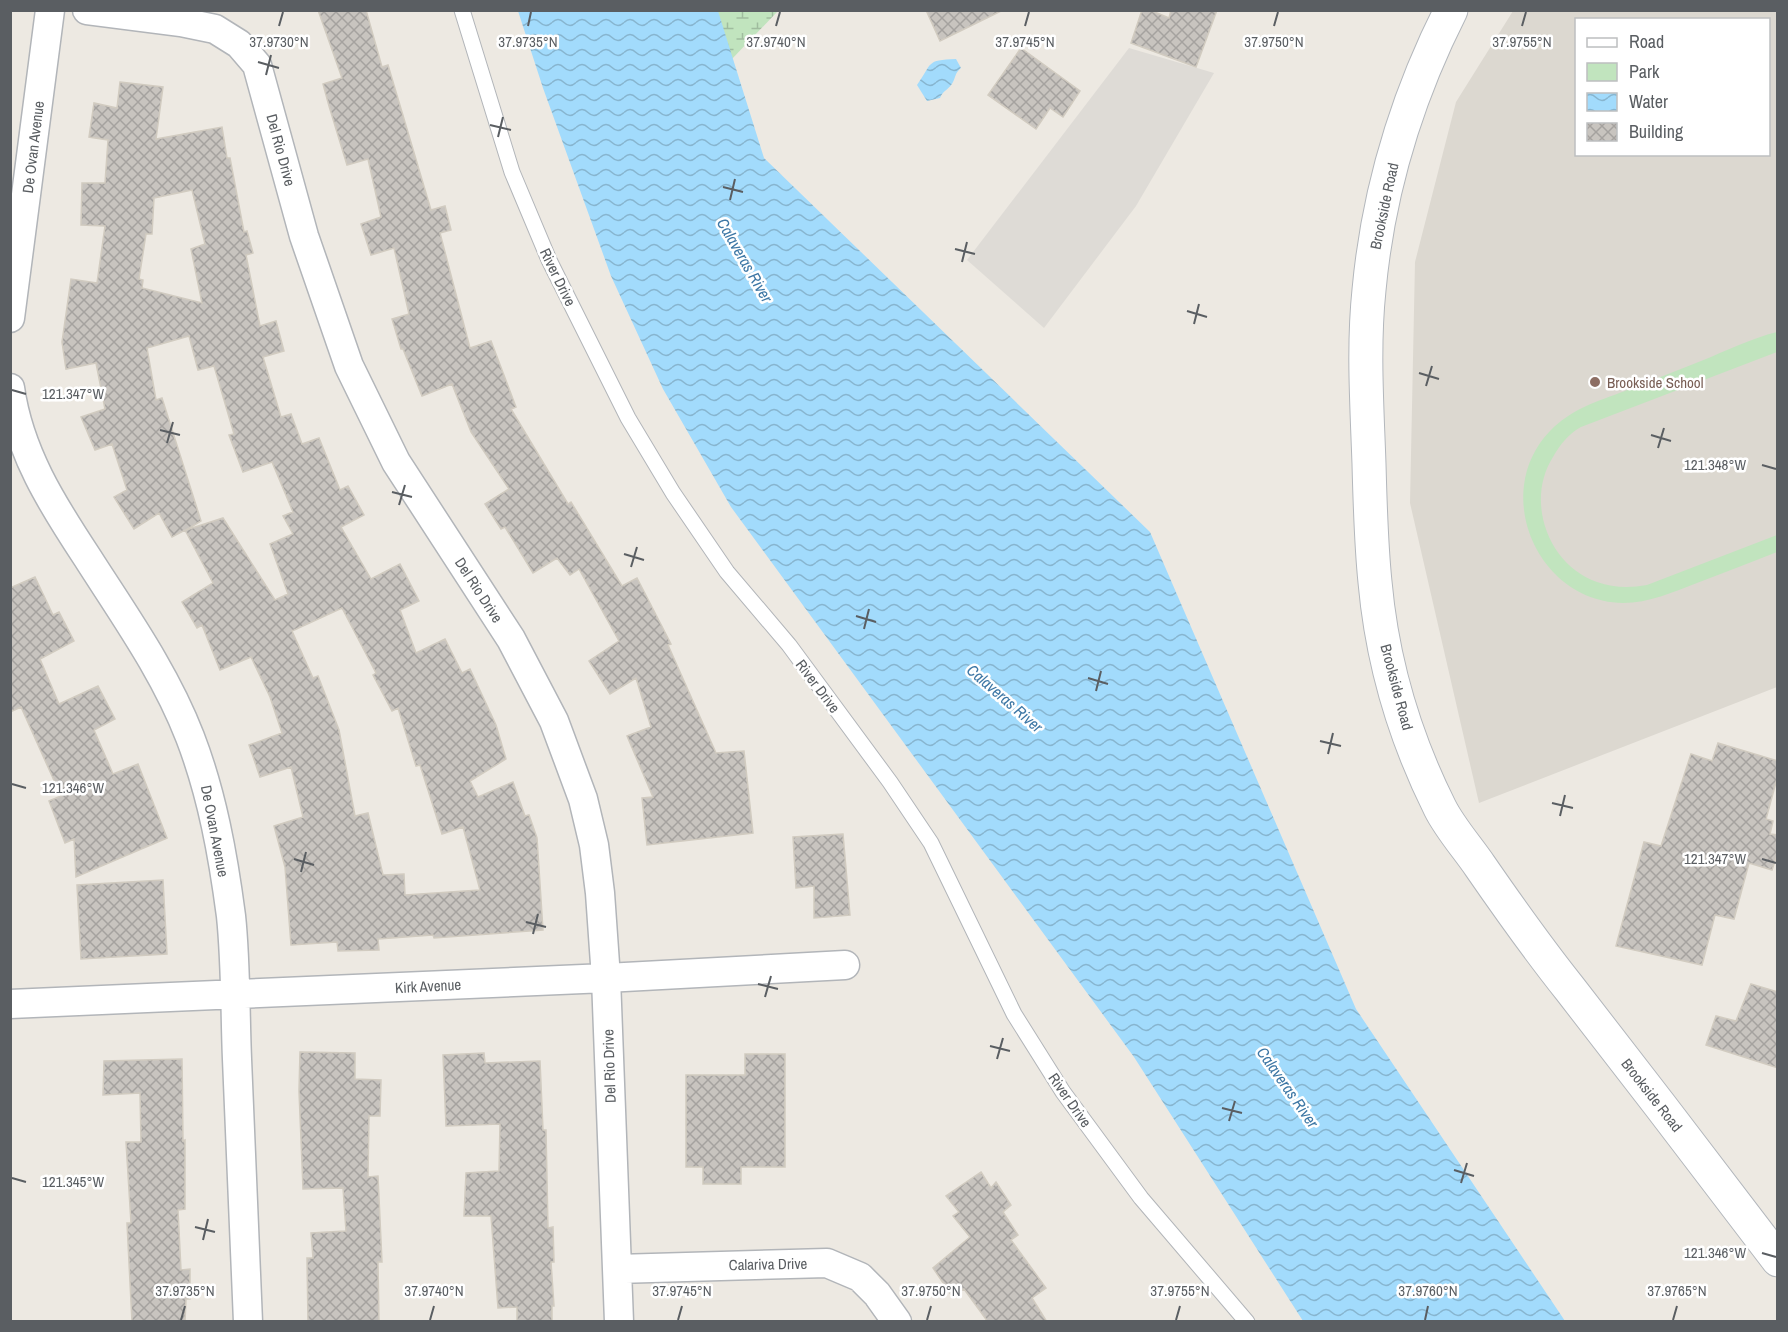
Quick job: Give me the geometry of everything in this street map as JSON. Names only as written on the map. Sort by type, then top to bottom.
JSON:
[{"type":"street","name":"De Ovan Avenue","points":[[10,318],[50,10]]},
{"type":"street","name":"Del Rio Drive","points":[[87,10],[181,22],[215,29],[239,44],[257,65],[304,236],[349,366],[396,462],[511,639],[554,721],[583,800],[594,845],[600,893],[606,978],[619,1322]]},
{"type":"street","name":"Brookside Road","points":[[1451,10],[1419,81],[1395,152],[1378,224],[1369,290],[1365,360],[1371,540],[1375,585],[1386,656],[1400,709],[1417,757],[1442,812],[1534,943],[1778,1260]]},
{"type":"street","name":"De Ovan Avenue","points":[[10,387],[21,436],[33,468],[54,508],[147,651],[170,692],[190,736],[205,781],[216,828],[231,917],[248,1322]]},
{"type":"street","name":"Kirk Avenue","points":[[10,1004],[606,978],[845,965]]},
{"type":"street","name":"Calariva Drive","points":[[616,1269],[827,1263],[860,1277],[877,1294],[897,1322]]},
{"type":"lane","name":"River Drive","points":[[462,10],[512,172],[549,260],[627,418],[673,494],[727,572],[789,645],[890,782],[931,843],[1014,1014],[1063,1092],[1141,1198],[1247,1322]]},
{"type":"shaded area","name":"Brookside School","points":[[1513,11],[1777,11],[1777,687],[1479,803],[1410,503],[1415,262],[1456,102]]},
{"type":"shaded area","points":[[1129,48],[1214,73],[1136,206],[1044,328],[967,260]]},
{"type":"green space","points":[[691,11],[778,11],[731,60]]},
{"type":"green space","points":[[1777,332],[1777,352],[1576,430],[1558,448],[1553,457],[1545,474],[1541,493],[1546,530],[1554,547],[1580,574],[1603,584],[1622,587],[1647,585],[1777,535],[1777,552],[1670,593],[1642,601],[1623,603],[1593,598],[1567,584],[1547,564],[1532,540],[1524,512],[1524,484],[1532,456],[1550,431],[1576,411],[1595,402]]},
{"type":"water","name":"Calaveras River","points":[[518,11],[718,11],[764,158],[1150,532],[1356,1009],[1565,1321],[1303,1321],[1134,1057],[731,507],[663,389],[611,276],[543,88]]},
{"type":"water","points":[[956,59],[961,68],[952,84],[940,98],[927,101],[917,85],[928,67],[939,60]]},
{"type":"building","points":[[318,10],[366,10],[382,67],[388,65],[431,210],[445,206],[451,230],[440,233],[470,348],[491,341],[516,407],[511,409],[568,504],[571,502],[622,586],[637,578],[671,644],[668,645],[716,753],[744,751],[753,833],[647,845],[642,798],[653,797],[627,736],[651,727],[636,678],[610,694],[589,661],[619,641],[579,569],[570,575],[557,558],[533,573],[505,527],[501,529],[485,504],[509,489],[471,432],[452,384],[422,396],[403,349],[401,349],[392,319],[409,314],[394,248],[371,255],[361,224],[381,217],[368,159],[347,165],[323,84],[342,78]]},
{"type":"building","points":[[926,10],[1003,10],[940,41]]},
{"type":"building","points":[[1142,10],[1150,10],[1169,18],[1171,10],[1217,10],[1196,67],[1131,43]]},
{"type":"building","points":[[1021,48],[1080,91],[1063,117],[1050,108],[1036,129],[988,95]]},
{"type":"building","points":[[120,82],[163,87],[156,139],[222,127],[244,232],[247,231],[253,253],[246,255],[260,326],[276,321],[284,351],[263,357],[281,417],[291,414],[302,444],[319,438],[340,490],[348,486],[364,515],[341,527],[371,579],[400,564],[419,601],[400,610],[416,653],[445,639],[462,673],[470,669],[496,725],[506,759],[470,781],[478,797],[513,782],[525,816],[529,815],[537,838],[543,930],[434,938],[433,935],[378,939],[379,950],[338,951],[337,942],[291,945],[285,867],[274,826],[303,817],[291,767],[260,777],[249,745],[282,733],[270,697],[251,657],[220,670],[202,625],[197,628],[182,602],[213,583],[185,530],[172,537],[159,513],[134,529],[114,497],[127,490],[112,444],[95,450],[81,417],[105,409],[96,363],[66,369],[62,342],[71,279],[97,283],[105,226],[81,225],[82,183],[105,183],[108,140],[89,137],[94,103],[117,108]],"holes":[[[192,190],[205,244],[191,249],[202,303],[142,288],[143,280],[139,279],[146,234],[152,234],[154,198]],[[189,336],[198,370],[214,366],[234,434],[229,435],[243,472],[272,462],[293,512],[283,516],[293,534],[270,544],[288,594],[275,600],[223,518],[186,530],[201,521],[162,398],[156,400],[147,348]],[[342,608],[376,673],[373,675],[392,711],[398,708],[416,766],[420,765],[442,834],[463,827],[480,890],[405,895],[404,874],[383,875],[368,813],[355,816],[339,730],[318,676],[313,678],[292,631]]]},
{"type":"building","points":[[35,577],[53,615],[59,612],[74,641],[40,659],[59,704],[98,686],[115,719],[94,730],[113,774],[138,764],[167,838],[76,877],[74,839],[65,843],[49,801],[61,796],[21,707],[10,712],[10,588]]},
{"type":"building","points":[[1718,743],[1778,761],[1778,775],[1766,819],[1773,821],[1770,834],[1778,835],[1778,852],[1772,870],[1749,863],[1734,919],[1715,915],[1702,965],[1616,946],[1644,842],[1661,846],[1691,754],[1712,761]]},
{"type":"building","points":[[843,834],[850,915],[814,918],[814,886],[796,888],[793,837]]},
{"type":"building","points":[[163,880],[167,954],[81,959],[77,885]]},
{"type":"building","points":[[1751,984],[1778,992],[1778,1068],[1706,1045],[1716,1016],[1736,1021]]},
{"type":"building","points":[[300,1052],[355,1053],[355,1079],[381,1080],[380,1116],[369,1116],[368,1177],[378,1176],[382,1262],[378,1262],[379,1322],[308,1322],[307,1258],[313,1258],[311,1233],[346,1231],[343,1188],[303,1189],[299,1091]]},
{"type":"building","points":[[484,1053],[485,1063],[540,1061],[543,1130],[546,1130],[548,1228],[553,1227],[554,1262],[551,1262],[554,1306],[552,1306],[552,1322],[517,1322],[517,1307],[498,1308],[491,1216],[464,1216],[466,1173],[499,1171],[500,1124],[446,1126],[443,1055]]},
{"type":"building","points":[[745,1054],[785,1054],[785,1167],[741,1167],[741,1184],[703,1184],[703,1167],[686,1167],[686,1075],[745,1075]]},
{"type":"building","points":[[182,1059],[185,1209],[178,1210],[181,1270],[190,1269],[190,1299],[186,1299],[185,1322],[132,1322],[127,1223],[131,1223],[126,1142],[141,1142],[140,1093],[103,1095],[104,1061]]},
{"type":"building","points":[[981,1172],[991,1188],[996,1182],[1011,1205],[1003,1212],[1018,1235],[1011,1240],[1046,1288],[1032,1298],[1047,1322],[988,1322],[964,1289],[952,1296],[933,1268],[970,1237],[953,1216],[959,1212],[946,1196]]},
{"type":"place","name":"Brookside School","points":[[1595,382]]}]
